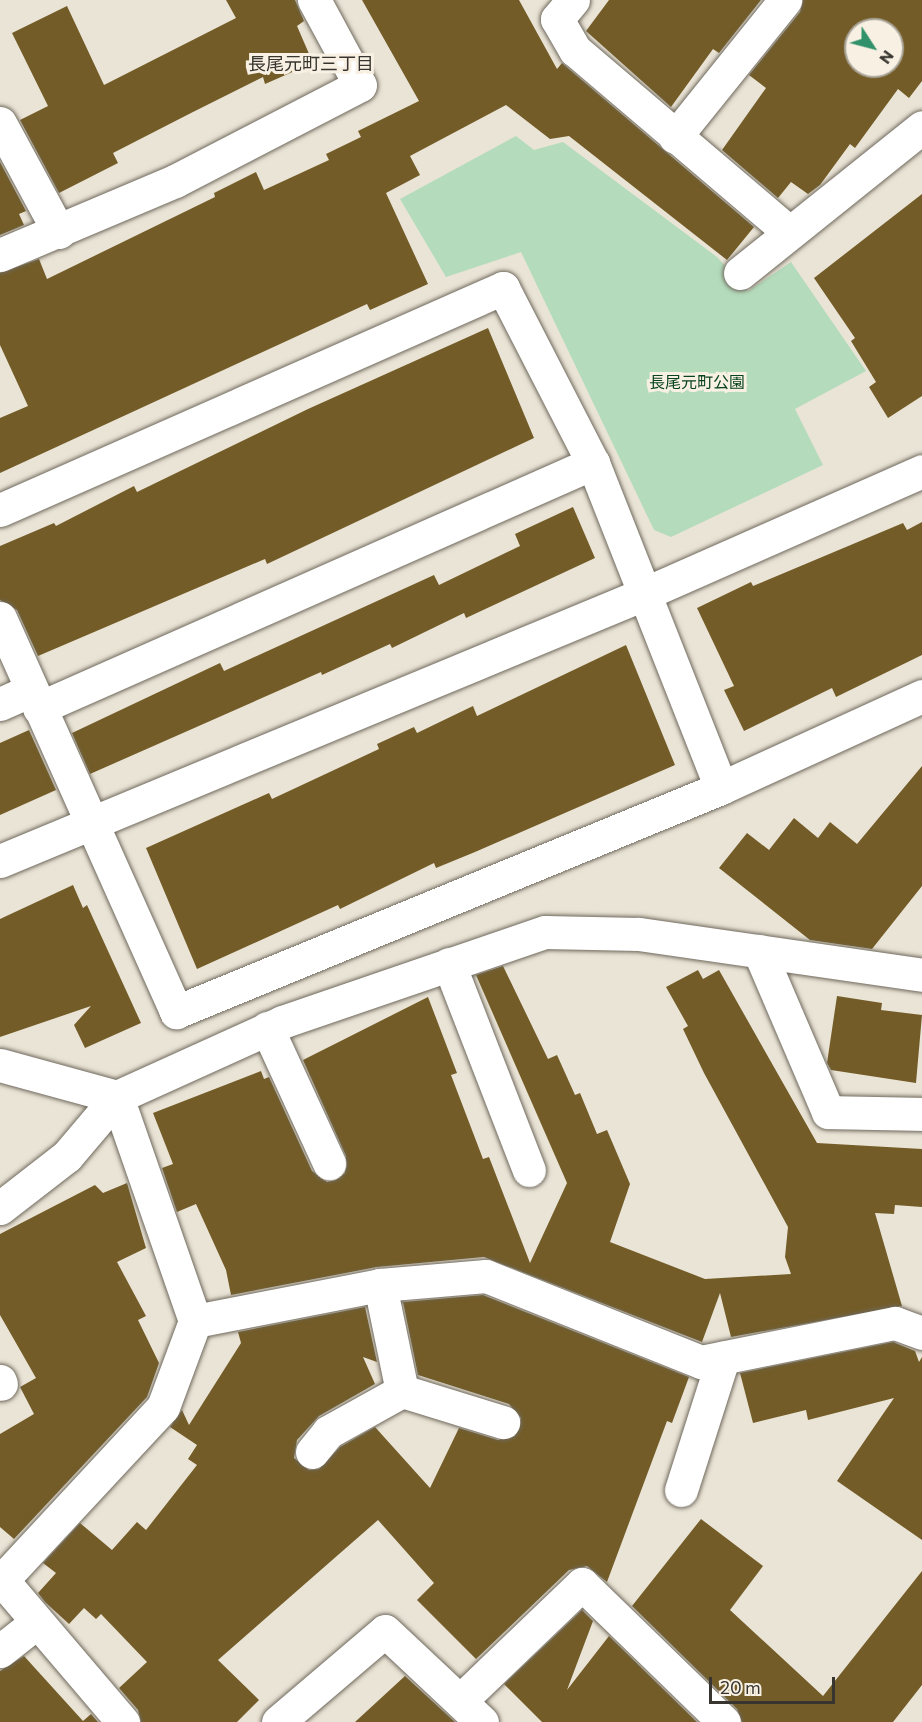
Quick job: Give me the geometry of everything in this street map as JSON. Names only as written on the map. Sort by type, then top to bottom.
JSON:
[{"type":"street","points":[[0,255],[175,181],[360,85],[314,0]]},
{"type":"street","points":[[675,137],[785,0]]},
{"type":"street","points":[[559,6],[575,51],[790,234]]},
{"type":"street","points":[[0,123],[59,232]]},
{"type":"street","points":[[740,273],[922,128]]},
{"type":"street","points":[[0,510],[503,288],[593,464],[646,593],[721,788]]},
{"type":"street","points":[[0,704],[35,699],[593,464]]},
{"type":"street","points":[[0,861],[88,821],[646,593],[922,471]]},
{"type":"street","points":[[0,618],[88,821],[176,1012],[721,788],[922,696]]},
{"type":"street","points":[[0,1208],[67,1156],[117,1097],[267,1028],[545,932],[639,933],[922,975]]},
{"type":"street","points":[[759,951],[828,1112],[922,1114]]},
{"type":"street","points":[[450,964],[529,1170]]},
{"type":"street","points":[[267,1028],[329,1163]]},
{"type":"street","points":[[0,1065],[117,1097]]},
{"type":"street","points":[[117,1097],[195,1321],[164,1407],[1,1578],[123,1722]]},
{"type":"street","points":[[195,1321],[380,1285],[486,1276],[701,1362],[895,1323],[922,1332]]},
{"type":"street","points":[[380,1285],[402,1391]]},
{"type":"street","points":[[681,1491],[723,1358]]},
{"type":"street","points":[[312,1452],[328,1432],[402,1391],[503,1422]]},
{"type":"street","points":[[278,1722],[385,1630],[471,1711],[582,1584],[724,1722]]},
{"type":"street","points":[[0,1651],[38,1622]]},
{"type":"green space","name":"長尾元町公園","points":[[516,136],[534,150],[563,142],[717,257],[748,291],[791,262],[866,371],[795,409],[823,465],[671,537],[654,530],[521,252],[446,277],[400,199]]},
{"type":"building","points":[[226,0],[295,0],[304,21],[297,26],[313,63],[265,84],[263,77],[191,113],[113,153],[118,163],[59,193],[20,120],[48,106],[12,33],[67,6],[104,85],[236,18]]},
{"type":"building","points":[[362,0],[519,0],[557,69],[562,63],[754,227],[727,260],[569,136],[550,139],[506,105],[410,156],[420,175],[386,193],[428,284],[370,310],[367,304],[0,473],[0,418],[28,406],[0,345],[0,273],[39,259],[47,279],[215,197],[214,193],[256,172],[264,190],[329,160],[326,154],[361,137],[358,131],[419,101]]},
{"type":"building","points":[[609,0],[761,0],[719,53],[713,49],[671,107],[586,31]]},
{"type":"building","points":[[803,0],[922,0],[922,81],[909,98],[898,89],[855,148],[850,144],[820,185],[808,194],[791,182],[778,198],[722,150],[766,88],[749,75],[800,12]]},
{"type":"building","points":[[0,162],[26,211],[19,214],[24,225],[0,235]]},
{"type":"building","points":[[922,194],[922,396],[888,418],[869,387],[876,382],[851,341],[855,338],[814,278]]},
{"type":"building","points":[[488,328],[534,438],[267,564],[265,559],[38,656],[17,610],[0,600],[0,546],[54,523],[56,526],[134,486],[137,492],[308,409]]},
{"type":"building","points":[[573,507],[595,558],[466,618],[464,613],[392,648],[390,644],[322,675],[321,672],[90,774],[72,733],[220,663],[224,671],[434,575],[439,585],[520,546],[515,534]]},
{"type":"building","points":[[922,522],[922,655],[836,697],[832,688],[744,731],[724,690],[734,686],[697,608],[751,582],[753,586],[903,523],[907,530]]},
{"type":"building","points":[[626,645],[675,765],[436,868],[434,863],[340,909],[338,905],[197,969],[146,848],[269,793],[272,799],[379,749],[377,744],[414,727],[417,733],[473,706],[477,716]]},
{"type":"building","points":[[29,730],[56,790],[0,815],[0,743]]},
{"type":"building","points":[[922,766],[922,886],[872,949],[810,940],[719,868],[747,833],[769,850],[794,818],[818,838],[830,822],[857,844]]},
{"type":"building","points":[[73,885],[83,908],[87,905],[141,1023],[85,1048],[74,1025],[91,1006],[0,1037],[0,919]]},
{"type":"building","points":[[503,966],[548,1059],[557,1055],[575,1095],[580,1093],[597,1134],[607,1130],[630,1184],[610,1242],[705,1279],[791,1274],[785,1257],[788,1227],[704,1073],[683,1029],[688,1026],[666,987],[698,970],[703,979],[719,970],[817,1143],[922,1149],[922,1207],[895,1205],[894,1214],[875,1213],[902,1306],[731,1337],[720,1293],[702,1342],[484,1257],[377,1267],[231,1295],[226,1270],[196,1204],[177,1212],[162,1168],[173,1164],[153,1113],[261,1071],[264,1079],[269,1077],[312,1171],[327,1182],[336,1180],[345,1173],[346,1156],[303,1060],[428,997],[457,1073],[451,1075],[483,1159],[489,1157],[530,1263],[567,1183],[476,975]]},
{"type":"building","points":[[837,996],[882,1003],[881,1010],[922,1015],[916,1083],[831,1070],[827,1063]]},
{"type":"building","points":[[127,1183],[146,1248],[117,1262],[146,1316],[138,1320],[159,1363],[147,1397],[14,1539],[0,1527],[0,1434],[34,1414],[20,1387],[36,1378],[0,1315],[0,1234],[95,1185],[103,1193]]},
{"type":"building","points":[[483,1295],[689,1377],[672,1423],[667,1421],[607,1582],[587,1566],[569,1570],[476,1659],[417,1600],[434,1583],[378,1520],[218,1660],[259,1700],[237,1722],[141,1722],[138,1710],[119,1688],[147,1662],[101,1614],[96,1619],[84,1608],[69,1624],[45,1602],[38,1593],[56,1573],[43,1563],[80,1523],[112,1550],[137,1522],[146,1530],[197,1465],[188,1459],[197,1445],[170,1427],[182,1410],[189,1425],[241,1343],[238,1332],[365,1307],[377,1362],[363,1357],[375,1384],[319,1416],[297,1440],[294,1458],[309,1470],[319,1469],[340,1447],[375,1427],[430,1488],[459,1428],[498,1440],[515,1436],[521,1418],[509,1404],[418,1375],[403,1302]]},
{"type":"building","points":[[893,1342],[915,1351],[919,1362],[922,1357],[922,1540],[837,1481],[894,1398],[808,1420],[806,1410],[753,1423],[740,1373]]},
{"type":"building","points":[[701,1519],[763,1566],[730,1610],[823,1696],[922,1571],[922,1685],[893,1722],[742,1722],[737,1709],[632,1606]]},
{"type":"building","points":[[582,1610],[593,1621],[567,1690],[609,1636],[697,1722],[542,1722],[504,1684]]},
{"type":"building","points":[[24,1656],[83,1721],[91,1714],[98,1722],[0,1722],[0,1671]]},
{"type":"building","points":[[405,1676],[455,1722],[355,1722]]},
{"type":"district","name":"長尾元町三丁目","points":[[311,63]]}]
